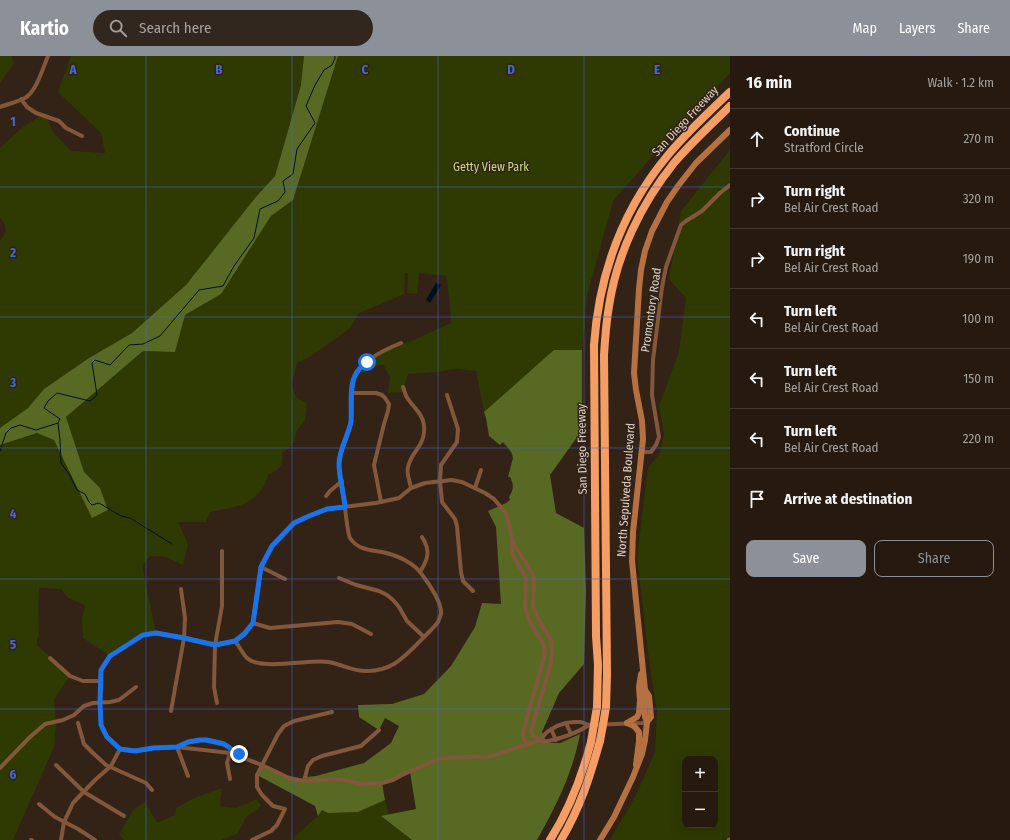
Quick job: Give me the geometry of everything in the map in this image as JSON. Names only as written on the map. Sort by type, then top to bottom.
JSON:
[{"type":"highway","name":"San Diego Freeway","points":[[550,840],[574,795],[585,765],[591,742],[596,707],[598,666],[596,636],[594,345],[597,312],[604,279],[610,258],[624,224],[647,183],[660,164],[674,148],[730,92]]},
{"type":"highway","points":[[596,636],[602,630],[600,339],[609,285],[622,245],[635,216],[654,184],[678,153],[730,100]]},
{"type":"highway","points":[[608,707],[604,355],[609,305],[623,254],[643,210],[653,193],[674,163],[730,106]]},
{"type":"highway","name":"San Diego Freeway","points":[[566,840],[580,815],[590,791],[599,762],[608,707],[611,665],[608,368],[609,334],[613,303],[629,251],[643,218],[653,200],[686,157],[730,112]]},
{"type":"highway","points":[[561,840],[584,793],[602,741]]},
{"type":"main road","name":"North Sepulveda Boulevard","points":[[633,777],[646,740],[647,722],[645,717],[645,690],[633,580],[632,552],[642,452],[642,421],[634,373],[641,270],[645,251],[652,231],[666,202],[696,163],[730,130]]},
{"type":"main road","points":[[627,723],[637,717],[639,713],[639,687],[642,661]]},
{"type":"main road","points":[[600,840],[614,817],[633,777],[637,760],[640,736],[638,730],[634,726],[627,723]]},
{"type":"street","points":[[0,107],[24,98],[30,94],[35,87],[48,56]]},
{"type":"street","points":[[21,99],[27,107],[36,113],[59,121],[66,128],[82,136]]},
{"type":"street","name":"Promontory Road","points":[[642,452],[651,452],[656,445],[658,437],[652,395],[654,360],[662,287],[666,267],[676,236],[686,221],[702,211],[730,185]]},
{"type":"street","points":[[235,641],[248,659],[257,663],[268,664],[324,661],[335,663],[353,670],[368,671],[383,669],[394,664],[409,653],[438,622],[441,613],[440,604],[420,572],[405,560],[383,552],[367,550],[359,546],[350,538],[339,464],[351,421],[354,376],[367,362],[388,348],[401,343]]},
{"type":"street","points":[[404,387],[407,398],[424,422],[422,442],[407,469],[410,488]]},
{"type":"street","points":[[352,393],[376,393],[382,395],[389,404],[374,465],[381,502]]},
{"type":"street","points":[[447,395],[458,429],[457,442],[441,465],[440,481],[442,502],[455,519],[463,581],[473,591]]},
{"type":"street","points":[[475,488],[481,470]]},
{"type":"street","points":[[527,745],[523,737],[523,732],[543,661],[544,651],[543,643],[529,620],[525,607],[526,578],[512,553],[512,540],[505,512],[494,499],[462,482],[452,480],[425,483],[410,488],[399,498],[376,503],[327,509],[294,523],[272,546],[261,567],[253,623],[244,634],[235,641],[215,645],[156,633],[143,635],[110,656],[101,670],[101,725],[107,737],[120,749],[135,751],[153,748],[177,747],[230,753],[262,765],[290,778],[304,782],[340,779],[362,784],[382,783],[393,780],[438,759],[492,756],[527,745],[540,740],[551,729],[566,723],[581,722],[589,725],[647,722]]},
{"type":"street","points":[[326,496],[342,481]]},
{"type":"street","points":[[420,572],[427,561],[428,555],[426,544],[422,537]]},
{"type":"street","points":[[512,540],[534,576],[533,606],[536,616],[551,640],[551,663],[531,731],[533,736],[544,742],[556,740],[589,725]]},
{"type":"street","points":[[217,703],[214,687],[215,645],[222,606],[222,551]]},
{"type":"street","points":[[261,567],[285,579]]},
{"type":"street","points":[[339,578],[387,595],[399,607],[407,621],[424,637]]},
{"type":"street","points":[[171,711],[184,638],[185,618],[181,589]]},
{"type":"street","points":[[253,623],[270,628],[338,622],[352,624],[371,634]]},
{"type":"street","points":[[50,658],[70,676],[83,681],[100,681]]},
{"type":"street","points":[[0,768],[45,724],[63,720],[74,715],[84,706],[93,703],[119,700],[136,688]]},
{"type":"street","points":[[252,840],[270,831],[277,825],[285,810],[273,806],[262,795],[257,787],[257,775],[278,734],[284,726],[294,721],[332,712]]},
{"type":"street","points":[[78,723],[84,744],[106,764],[120,772],[146,783],[152,790]]},
{"type":"street","points":[[566,723],[571,734]]},
{"type":"street","points":[[551,729],[556,740]]},
{"type":"street","points":[[304,782],[308,766],[313,760],[322,756],[361,746],[379,730]]},
{"type":"street","points":[[177,747],[194,740],[212,740],[229,746],[243,758]]},
{"type":"street","points":[[177,747],[188,776]]},
{"type":"street","points":[[62,840],[64,822],[73,803],[111,766],[120,749]]},
{"type":"street","points":[[230,753],[227,762],[230,779]]},
{"type":"street","points":[[56,765],[84,792],[124,816]]},
{"type":"street","points":[[39,804],[55,817],[95,840]]},
{"type":"green space","points":[[0,56],[11,56],[14,63],[0,83]]},
{"type":"green space","points":[[71,56],[304,56],[301,85],[275,176],[255,198],[186,285],[132,333],[89,358],[44,389],[28,408],[0,428],[0,241],[6,230],[0,218],[0,148],[23,127],[44,114],[54,133],[71,151],[105,153],[101,133],[58,92]]},
{"type":"green space","points":[[304,56],[338,56],[293,200],[271,216],[221,294],[185,315],[175,352],[143,351],[66,417],[84,472],[100,488],[108,510],[92,518],[54,440],[37,433],[0,445],[0,428],[28,408],[44,389],[89,358],[132,333],[186,285],[255,198],[275,176],[301,85]]},
{"type":"green space","name":"Getty View Park","points":[[338,56],[730,56],[730,73],[656,152],[613,201],[587,295],[582,350],[554,350],[550,358],[547,357],[484,412],[476,371],[457,369],[408,374],[404,387],[405,392],[388,393],[390,377],[383,364],[369,368],[362,374],[360,369],[367,362],[401,343],[409,342],[451,323],[447,276],[419,273],[417,294],[407,293],[408,273],[405,273],[404,294],[359,313],[349,329],[310,357],[297,363],[291,385],[297,398],[307,403],[305,419],[296,432],[293,444],[282,453],[281,466],[269,474],[259,493],[241,505],[210,512],[206,522],[178,522],[188,544],[183,565],[166,557],[150,556],[142,566],[156,633],[143,635],[110,656],[83,638],[82,620],[85,605],[68,598],[61,589],[39,588],[39,637],[37,637],[37,645],[70,676],[54,699],[56,722],[54,747],[13,840],[0,840],[0,445],[38,433],[54,440],[92,518],[108,510],[100,488],[84,473],[66,417],[143,351],[175,352],[184,315],[221,294],[271,216],[293,200]]},
{"type":"green space","points":[[730,150],[730,835],[722,840],[610,840],[636,795],[655,752],[657,712],[649,660],[637,557],[648,468],[660,453],[664,434],[659,406],[679,352],[686,298],[669,279],[681,211]]},
{"type":"green space","points":[[554,350],[582,350],[582,408],[580,433],[550,475],[556,513],[584,528],[586,591],[584,664],[559,693],[542,732],[547,743],[560,743],[580,734],[573,763],[551,814],[537,840],[412,840],[381,816],[416,809],[410,772],[382,783],[385,800],[358,812],[328,813],[322,810],[318,816],[315,806],[257,775],[262,765],[289,778],[304,781],[305,777],[316,776],[364,763],[391,743],[399,726],[385,718],[379,730],[359,717],[358,705],[392,704],[424,694],[451,666],[475,627],[482,603],[501,604],[496,527],[488,511],[510,500],[509,497],[513,489],[513,485],[510,477],[508,477],[513,458],[503,442],[500,445],[489,436],[484,412]]},
{"type":"green space","points":[[222,788],[220,806],[236,808],[257,799],[261,806],[246,817],[237,834],[221,840],[124,840],[119,834],[134,809],[145,802],[157,823],[175,815],[176,808],[194,798]]},
{"type":"green space","points":[[385,800],[389,815],[382,817],[412,840],[293,840],[294,837],[318,816],[322,810],[358,812]]},
{"type":"water","points":[[436,283],[441,285],[430,303],[426,300]]},
{"type":"waterway","points":[[0,451],[6,433],[11,428],[20,425],[36,430],[58,423],[60,419],[44,408],[48,401],[57,393],[90,401],[97,395],[92,363],[95,360],[110,365],[129,345],[143,344],[160,336],[199,290],[223,286],[234,266],[254,238],[260,209],[278,201],[285,192],[283,181],[293,174],[297,149],[315,123],[306,106],[315,85],[324,70],[332,65],[335,56]]},
{"type":"waterway","points":[[58,423],[61,463],[69,474],[77,490],[85,494],[92,505],[99,503],[121,516],[130,518],[172,544]]},
{"type":"route","points":[[239,754],[224,744],[212,740],[194,740],[177,747],[153,748],[135,751],[120,749],[107,737],[101,725],[101,670],[110,656],[143,635],[156,633],[215,645],[235,641],[244,634],[253,623],[261,567],[272,546],[294,523],[327,509],[345,507],[339,464],[351,421],[352,386],[354,376],[367,362]]}]
